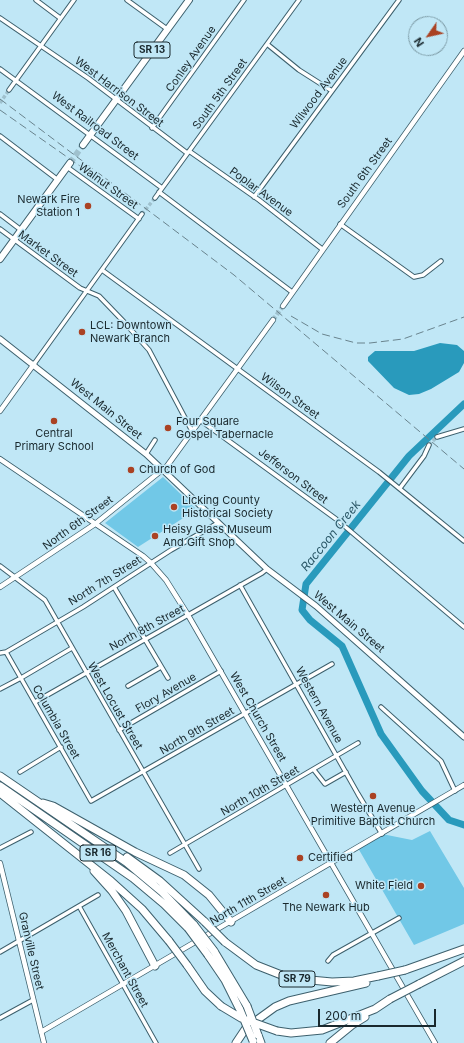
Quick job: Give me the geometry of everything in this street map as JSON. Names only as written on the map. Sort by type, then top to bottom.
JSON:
[{"type":"highway","name":"SR 16","points":[[0,776],[108,850],[162,892],[191,926],[211,953],[225,980],[243,1008],[261,1043]]},
{"type":"highway","name":"SR 16","points":[[0,786],[133,878],[191,926]]},
{"type":"highway","points":[[0,793],[92,866],[142,909],[169,941],[202,986],[221,1006],[241,1018],[277,1031],[297,1033],[322,1030],[376,1009]]},
{"type":"highway","points":[[38,802],[53,806],[136,852],[184,875],[209,895],[231,922]]},
{"type":"highway","name":"SR 79","points":[[108,850],[125,856],[141,866],[173,892],[225,942],[256,965],[289,978],[325,982],[378,978],[464,949]]},
{"type":"highway","points":[[92,866],[95,873],[112,891],[126,911],[155,966]]},
{"type":"highway","points":[[330,1043],[352,1025],[390,999],[464,961]]},
{"type":"highway","points":[[236,1043],[246,1028],[275,1007],[289,1001],[378,978]]},
{"type":"highway","name":"SR 16","points":[[243,1008],[253,1042]]},
{"type":"main road","name":"SR 13","points":[[83,145],[189,0]]},
{"type":"main road","points":[[0,259],[69,165]]},
{"type":"main road","name":"West Main Street","points":[[0,339],[34,364],[146,454],[266,569],[316,606],[464,737]]},
{"type":"street","points":[[36,0],[60,18]]},
{"type":"street","points":[[10,90],[74,0]]},
{"type":"street","points":[[127,0],[167,30]]},
{"type":"street","name":"Conley Avenue","points":[[152,128],[244,0]]},
{"type":"street","name":"South 5th Street","points":[[155,198],[299,0]]},
{"type":"street","name":"Wilwood Avenue","points":[[254,196],[399,0]]},
{"type":"street","name":"West Harrison Street","points":[[0,18],[36,44],[41,45],[116,99],[152,128],[188,152]]},
{"type":"street","points":[[267,44],[299,70],[332,91]]},
{"type":"street","name":"South 6th Street","points":[[283,306],[464,51]]},
{"type":"street","name":"West Railroad Street","points":[[0,69],[162,188]]},
{"type":"street","points":[[0,136],[58,180]]},
{"type":"street","name":"Poplar Avenue","points":[[188,152],[254,196],[322,249]]},
{"type":"street","name":"Walnut Street","points":[[69,165],[138,219]]},
{"type":"street","points":[[159,192],[292,292]]},
{"type":"street","points":[[0,214],[21,230]]},
{"type":"street","points":[[0,411],[142,214]]},
{"type":"street","points":[[340,224],[414,277],[423,275],[441,261]]},
{"type":"street","name":"Market Street","points":[[0,229],[80,288],[99,296],[149,350],[192,431]]},
{"type":"street","name":"Wilson Street","points":[[102,270],[237,370],[396,484],[464,541]]},
{"type":"street","points":[[163,469],[273,320]]},
{"type":"street","name":"Jefferson Street","points":[[200,420],[336,520],[464,628]]},
{"type":"street","points":[[437,437],[464,429]]},
{"type":"street","points":[[146,454],[155,440]]},
{"type":"street","points":[[400,488],[417,466],[429,445]]},
{"type":"street","name":"West Church Street","points":[[0,459],[151,562],[166,580],[221,671],[435,1043]]},
{"type":"street","name":"North 6th Street","points":[[0,588],[95,524],[163,469]]},
{"type":"street","name":"North 7th Street","points":[[0,653],[6,652],[57,622],[151,562],[218,523]]},
{"type":"street","name":"West Locust Street","points":[[0,566],[42,597],[199,869]]},
{"type":"street","name":"North 8th Street","points":[[35,702],[266,569]]},
{"type":"street","name":"Western Avenue","points":[[240,585],[382,834]]},
{"type":"street","points":[[114,586],[168,678]]},
{"type":"street","points":[[0,689],[72,648]]},
{"type":"street","name":"Columbia Street","points":[[6,652],[91,800]]},
{"type":"street","name":"North 9th Street","points":[[91,800],[332,664]]},
{"type":"street","points":[[128,686],[161,667]]},
{"type":"street","name":"Flory Avenue","points":[[119,730],[221,671]]},
{"type":"street","points":[[381,707],[441,761],[455,791]]},
{"type":"street","name":"North 10th Street","points":[[170,853],[337,757],[358,743]]},
{"type":"street","points":[[20,772],[60,747]]},
{"type":"street","points":[[314,770],[324,784],[346,772]]},
{"type":"street","name":"North 11th Street","points":[[41,1032],[332,864],[464,785]]},
{"type":"street","points":[[0,848],[31,832]]},
{"type":"street","name":"Granville Street","points":[[0,863],[44,1043]]},
{"type":"street","points":[[0,952],[20,942],[98,895]]},
{"type":"street","name":"Merchant Street","points":[[79,906],[156,1043]]},
{"type":"street","points":[[328,961],[334,955],[399,918]]},
{"type":"street","points":[[0,1018],[33,1000]]},
{"type":"shaded area","points":[[440,343],[457,345],[464,351],[464,363],[459,372],[431,389],[419,394],[409,395],[394,388],[368,361],[368,357],[375,351],[414,351]]},
{"type":"shaded area","points":[[163,477],[195,508],[188,515],[138,547],[105,523]]},
{"type":"shaded area","name":"White Field","points":[[430,831],[464,888],[464,924],[414,945],[358,848],[382,834],[412,840]]},
{"type":"waterway","name":"Raccoon Creek","points":[[464,404],[409,456],[306,584],[302,610],[310,620],[342,646],[381,734],[422,791],[449,820],[464,825]]},
{"type":"tunnel","points":[[0,103],[9,90]]},
{"type":"tunnel","points":[[70,163],[83,145]]},
{"type":"tunnel","points":[[142,214],[155,198]]},
{"type":"tunnel","points":[[273,320],[283,306]]},
{"type":"tunnel","points":[[429,445],[437,437]]},
{"type":"railway","points":[[0,99],[234,275],[464,469]]},
{"type":"railway","points":[[0,110],[107,185]]},
{"type":"railway","points":[[291,316],[322,334],[356,343],[403,339],[464,317]]},
{"type":"place","name":"Newark Fire Station 1","points":[[88,206]]},
{"type":"place","name":"LCL: Downtown Newark Branch","points":[[82,332]]},
{"type":"place","name":"Central Primary School","points":[[54,421]]},
{"type":"place","name":"Four Square Gospel Tabernacle","points":[[168,428]]},
{"type":"place","name":"Church of God","points":[[131,470]]},
{"type":"place","name":"Licking County Historical Society","points":[[174,507]]},
{"type":"place","name":"Heisy Glass Museum And Gift Shop","points":[[155,536]]},
{"type":"place","name":"Western Avenue Primitive Baptist Church","points":[[373,796]]},
{"type":"place","name":"Certified","points":[[300,858]]},
{"type":"place","name":"White Field","points":[[421,886]]},
{"type":"place","name":"The Newark Hub","points":[[326,895]]}]
